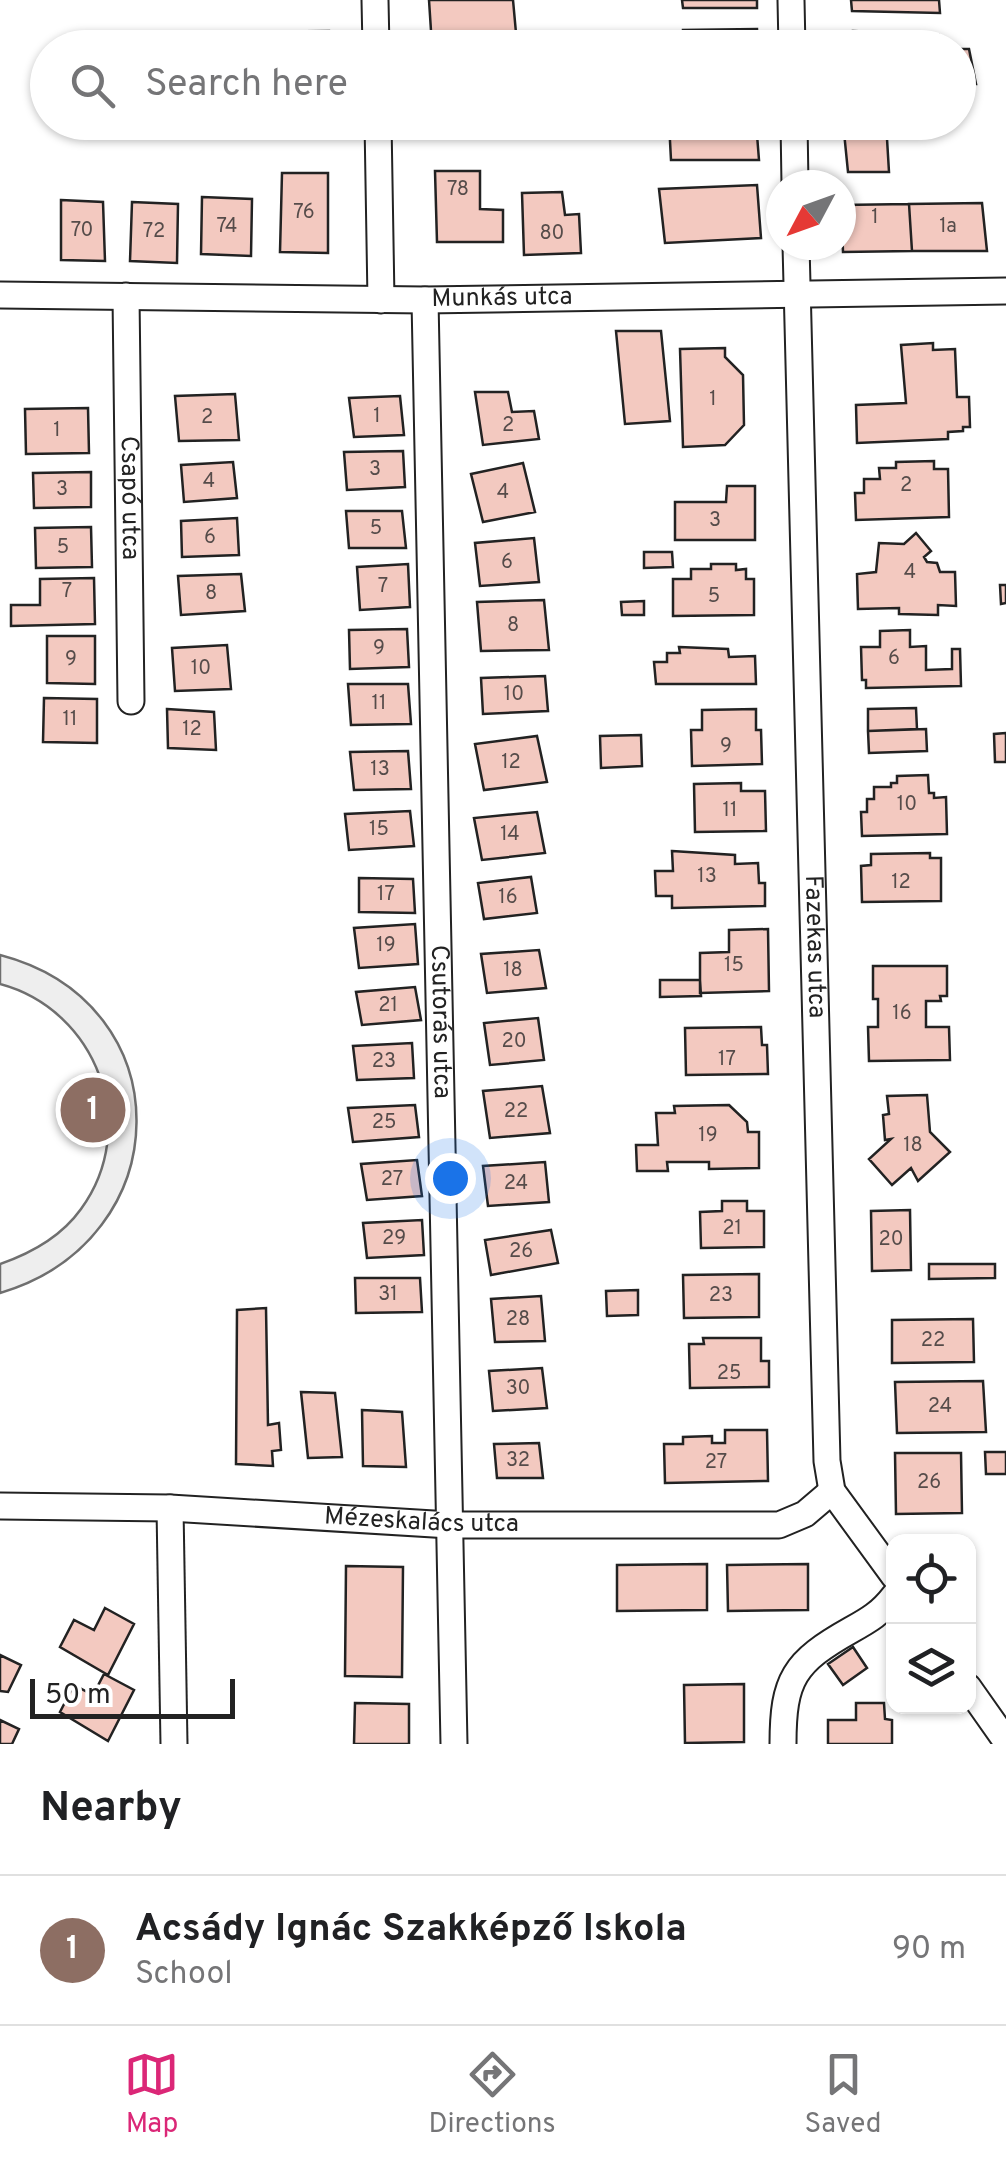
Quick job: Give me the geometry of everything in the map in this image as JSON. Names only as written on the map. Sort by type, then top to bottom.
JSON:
[{"type":"street","points":[[376,0],[376,30]]},
{"type":"street","points":[[791,0],[792,30]]},
{"type":"street","points":[[378,140],[381,300]]},
{"type":"street","points":[[794,140],[795,170]]},
{"type":"street","name":"Fazekas utca","points":[[796,260],[826,1441],[832,1491],[886,1565]]},
{"type":"street","name":"Munkás utca","points":[[0,295],[426,300],[1006,291]]},
{"type":"street","name":"Csapó utca","points":[[126,296],[131,701]]},
{"type":"street","name":"Csutorás utca","points":[[426,300],[454,1744]]},
{"type":"street","name":"Mézeskalács utca","points":[[0,1506],[170,1508],[450,1525],[779,1525],[804,1514],[832,1491]]},
{"type":"street","points":[[170,1508],[174,1744]]},
{"type":"street","points":[[783,1744],[784,1708],[794,1672],[820,1648],[880,1614],[886,1606]]},
{"type":"street","points":[[976,1698],[1006,1742]]},
{"type":"shaded area","points":[[0,955],[60,981],[103,1021],[128,1069],[136,1122],[128,1175],[102,1225],[59,1265],[0,1293],[0,1264],[45,1243],[81,1209],[99,1177],[107,1143],[107,1109],[99,1076],[84,1045],[62,1019],[34,998],[0,984]]},
{"type":"building","points":[[429,0],[513,0],[516,30],[431,30]]},
{"type":"building","points":[[682,0],[757,0],[757,8],[683,8]]},
{"type":"building","points":[[851,0],[939,0],[940,13],[852,11]]},
{"type":"building","points":[[670,140],[757,140],[759,160],[671,160]]},
{"type":"building","points":[[845,140],[887,140],[889,172],[848,170]]},
{"type":"building","points":[[435,171],[480,171],[480,209],[503,210],[503,242],[437,242]]},
{"type":"building","points":[[282,173],[328,173],[328,253],[280,252]]},
{"type":"building","points":[[757,185],[761,238],[665,243],[659,189]]},
{"type":"building","points":[[562,192],[565,215],[579,214],[581,253],[524,255],[522,193]]},
{"type":"building","points":[[202,197],[252,199],[251,256],[201,254]]},
{"type":"building","points":[[61,200],[103,202],[105,261],[61,260]]},
{"type":"building","points":[[132,202],[178,204],[177,263],[130,261]]},
{"type":"building","points":[[982,203],[987,251],[912,251],[909,204]]},
{"type":"building","points":[[909,204],[912,251],[856,252],[856,205]]},
{"type":"building","points":[[616,331],[661,331],[670,421],[625,424]]},
{"type":"building","points":[[933,343],[933,350],[955,349],[957,397],[969,397],[970,427],[948,432],[948,439],[857,443],[856,405],[906,403],[901,345]]},
{"type":"building","points":[[725,348],[725,357],[743,375],[744,425],[725,445],[683,447],[680,349]]},
{"type":"building","points":[[475,392],[508,392],[512,412],[534,411],[539,439],[483,445]]},
{"type":"building","points":[[235,394],[239,440],[179,441],[175,396]]},
{"type":"building","points":[[400,396],[404,435],[354,437],[349,398]]},
{"type":"building","points":[[88,408],[89,453],[26,454],[25,409]]},
{"type":"building","points":[[403,451],[405,487],[347,490],[344,452]]},
{"type":"building","points":[[934,461],[934,469],[948,469],[949,517],[856,520],[855,493],[864,493],[864,479],[880,479],[879,468],[896,468],[896,462]]},
{"type":"building","points":[[233,462],[237,498],[184,502],[181,465]]},
{"type":"building","points":[[523,463],[535,512],[483,522],[471,474]]},
{"type":"building","points":[[91,472],[91,507],[34,508],[33,473]]},
{"type":"building","points":[[727,486],[755,486],[755,540],[675,540],[675,502],[726,502]]},
{"type":"building","points":[[346,511],[402,511],[406,548],[349,548]]},
{"type":"building","points":[[237,518],[239,555],[182,557],[181,521]]},
{"type":"building","points":[[91,527],[92,567],[36,568],[35,528]]},
{"type":"building","points":[[916,533],[931,551],[924,557],[927,562],[937,563],[940,572],[955,572],[956,606],[938,605],[938,615],[899,614],[899,608],[858,609],[857,574],[876,572],[879,543],[904,544]]},
{"type":"building","points":[[534,538],[539,582],[480,586],[475,543]]},
{"type":"building","points":[[644,552],[672,552],[673,567],[644,568]]},
{"type":"building","points":[[408,564],[410,607],[360,610],[357,567]]},
{"type":"building","points":[[711,564],[736,564],[736,570],[746,569],[746,579],[754,579],[754,615],[673,616],[673,579],[691,579],[691,569],[711,569]]},
{"type":"building","points":[[241,574],[245,611],[181,615],[178,576]]},
{"type":"building","points":[[94,578],[95,624],[11,626],[11,605],[40,605],[40,579]]},
{"type":"building","points":[[1000,585],[1006,585],[1006,603],[1001,604]]},
{"type":"building","points":[[544,600],[549,650],[481,651],[477,602]]},
{"type":"building","points":[[644,601],[644,615],[622,615],[621,602]]},
{"type":"building","points":[[407,629],[409,667],[350,669],[349,630]]},
{"type":"building","points":[[910,630],[910,647],[926,646],[926,670],[952,669],[952,649],[960,649],[961,686],[866,688],[866,680],[862,680],[861,647],[880,647],[880,631]]},
{"type":"building","points":[[47,636],[95,636],[95,684],[47,683]]},
{"type":"building","points":[[227,645],[231,689],[175,691],[172,648]]},
{"type":"building","points":[[679,647],[728,649],[729,657],[755,656],[756,684],[656,684],[654,662],[667,662],[667,653],[680,653]]},
{"type":"building","points":[[545,676],[548,711],[483,714],[481,678]]},
{"type":"building","points":[[348,684],[408,684],[411,724],[351,725]]},
{"type":"building","points":[[44,698],[97,699],[97,743],[43,742]]},
{"type":"building","points":[[916,708],[917,729],[868,731],[868,709]]},
{"type":"building","points":[[167,709],[214,712],[216,750],[168,748]]},
{"type":"building","points":[[756,709],[762,764],[692,766],[691,730],[702,730],[702,710]]},
{"type":"building","points":[[926,729],[927,751],[869,753],[868,731]]},
{"type":"building","points":[[1006,733],[1006,762],[995,762],[994,734]]},
{"type":"building","points":[[641,735],[642,766],[601,768],[600,736]]},
{"type":"building","points":[[537,736],[547,782],[484,790],[475,744]]},
{"type":"building","points":[[408,751],[411,789],[354,790],[350,752]]},
{"type":"building","points":[[928,775],[929,793],[934,793],[934,798],[946,797],[947,834],[862,836],[861,812],[867,812],[867,799],[874,799],[874,787],[891,787],[891,783],[897,783],[897,776]]},
{"type":"building","points":[[741,783],[741,791],[765,791],[766,831],[695,832],[694,784]]},
{"type":"building","points":[[410,811],[414,846],[349,850],[345,814]]},
{"type":"building","points":[[537,812],[545,853],[482,860],[474,818]]},
{"type":"building","points":[[672,851],[735,855],[735,864],[758,863],[759,883],[765,883],[765,906],[672,908],[672,896],[656,896],[655,871],[673,871]]},
{"type":"building","points":[[930,853],[930,858],[941,858],[941,901],[862,902],[861,866],[871,865],[871,854]]},
{"type":"building","points":[[531,877],[537,913],[484,919],[478,883]]},
{"type":"building","points":[[359,878],[413,879],[415,913],[359,912]]},
{"type":"building","points":[[415,924],[418,964],[359,968],[354,928]]},
{"type":"building","points":[[768,929],[769,991],[700,993],[700,953],[729,952],[729,930]]},
{"type":"building","points":[[539,950],[546,988],[487,993],[481,954]]},
{"type":"building","points":[[873,966],[947,966],[947,996],[940,996],[941,1001],[926,1001],[926,1027],[949,1027],[950,1060],[869,1061],[868,1027],[878,1027]]},
{"type":"building","points":[[660,980],[700,980],[701,996],[660,997]]},
{"type":"building","points":[[415,987],[421,1020],[362,1025],[356,992]]},
{"type":"building","points":[[538,1018],[544,1060],[490,1065],[484,1023]]},
{"type":"building","points":[[761,1027],[762,1045],[767,1045],[768,1074],[686,1075],[685,1028]]},
{"type":"building","points":[[412,1043],[414,1078],[357,1080],[353,1046]]},
{"type":"building","points":[[542,1086],[550,1133],[490,1138],[483,1091]]},
{"type":"building","points":[[927,1095],[930,1132],[950,1152],[918,1181],[911,1168],[892,1185],[869,1159],[891,1139],[885,1140],[883,1115],[889,1114],[887,1096]]},
{"type":"building","points":[[415,1105],[419,1137],[353,1142],[348,1108]]},
{"type":"building","points":[[729,1105],[747,1122],[748,1132],[759,1132],[759,1168],[709,1169],[709,1162],[667,1162],[668,1171],[637,1171],[636,1145],[658,1145],[656,1113],[675,1113],[674,1106]]},
{"type":"building","points":[[417,1160],[422,1196],[367,1200],[361,1164]]},
{"type":"building","points":[[545,1162],[549,1202],[488,1206],[483,1166]]},
{"type":"building","points":[[722,1201],[747,1201],[747,1211],[764,1211],[764,1247],[701,1248],[700,1212],[722,1211]]},
{"type":"building","points":[[910,1210],[911,1270],[872,1271],[871,1211]]},
{"type":"building","points":[[422,1220],[424,1255],[367,1258],[363,1223]]},
{"type":"building","points":[[551,1230],[558,1263],[491,1275],[485,1240]]},
{"type":"building","points":[[929,1264],[995,1264],[995,1278],[929,1279]]},
{"type":"building","points":[[759,1274],[759,1317],[684,1318],[683,1275]]},
{"type":"building","points":[[355,1278],[420,1278],[422,1312],[356,1313]]},
{"type":"building","points":[[638,1290],[638,1315],[607,1316],[606,1291]]},
{"type":"building","points":[[541,1296],[545,1341],[495,1342],[491,1299]]},
{"type":"building","points":[[266,1308],[268,1425],[279,1423],[281,1450],[272,1451],[273,1466],[236,1464],[237,1310]]},
{"type":"building","points":[[973,1319],[974,1362],[892,1363],[892,1320]]},
{"type":"building","points":[[703,1338],[761,1338],[761,1361],[769,1361],[769,1387],[690,1388],[689,1344],[704,1344]]},
{"type":"building","points":[[542,1368],[547,1408],[493,1411],[489,1371]]},
{"type":"building","points":[[983,1381],[986,1432],[897,1433],[895,1382]]},
{"type":"building","points":[[301,1392],[335,1393],[342,1457],[308,1458]]},
{"type":"building","points":[[362,1410],[402,1412],[406,1467],[363,1466]]},
{"type":"building","points":[[725,1430],[767,1430],[768,1481],[665,1483],[664,1444],[683,1444],[683,1437],[712,1436],[712,1443],[725,1443]]},
{"type":"building","points":[[539,1443],[543,1478],[497,1478],[494,1444]]},
{"type":"building","points":[[985,1452],[1006,1452],[1006,1474],[986,1474]]},
{"type":"building","points":[[895,1453],[961,1453],[962,1513],[896,1514]]},
{"type":"building","points":[[707,1564],[707,1610],[617,1611],[617,1565]]},
{"type":"building","points":[[808,1564],[808,1610],[728,1611],[727,1565]]},
{"type":"building","points":[[346,1566],[403,1567],[402,1677],[345,1676]]},
{"type":"building","points":[[105,1608],[134,1624],[108,1675],[60,1647],[74,1620],[94,1630]]},
{"type":"building","points":[[853,1647],[867,1668],[843,1685],[828,1664]]},
{"type":"building","points":[[0,1655],[21,1665],[8,1692],[0,1691]]},
{"type":"building","points":[[104,1674],[134,1690],[108,1741],[60,1712],[74,1685],[93,1695]]},
{"type":"building","points":[[744,1684],[744,1742],[685,1743],[684,1685]]},
{"type":"building","points":[[355,1703],[409,1704],[409,1744],[354,1744]]},
{"type":"building","points":[[856,1703],[884,1703],[885,1719],[892,1720],[892,1744],[828,1744],[828,1720],[856,1720]]},
{"type":"building","points":[[0,1720],[19,1729],[12,1744],[0,1744]]},
{"type":"place","name":"Acsády Ignác Szakképző Iskola","points":[[93,1110]]}]
